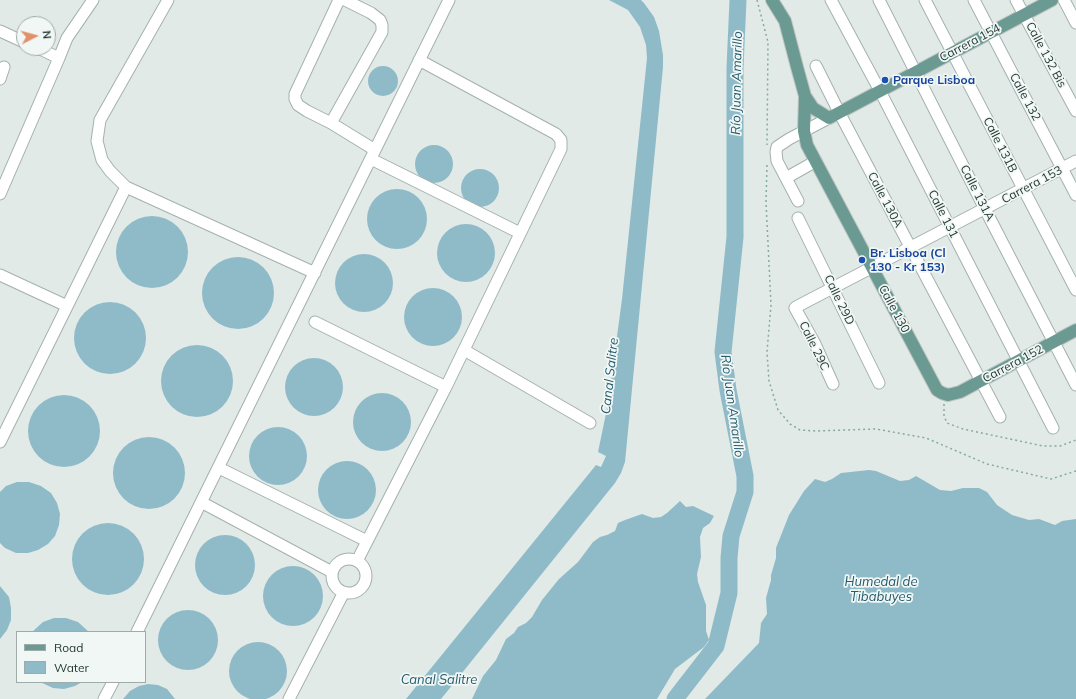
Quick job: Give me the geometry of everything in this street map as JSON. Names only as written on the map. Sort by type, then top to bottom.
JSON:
[{"type":"main road","points":[[772,0],[785,21],[805,96],[813,108],[834,115]]},
{"type":"main road","name":"Carrera 154","points":[[834,115],[1052,0]]},
{"type":"main road","name":"Calle 130","points":[[805,96],[804,131],[806,142],[934,385],[937,390],[948,395]]},
{"type":"main road","name":"Carrera 152","points":[[948,395],[960,392],[1076,330]]},
{"type":"street","points":[[0,194],[67,38],[93,0]]},
{"type":"street","points":[[168,0],[100,120],[97,141],[102,160],[110,171],[126,187],[315,273]]},
{"type":"street","points":[[339,0],[295,94],[295,99],[298,105],[307,112],[331,123],[373,154],[520,233]]},
{"type":"street","points":[[331,123],[382,32],[380,20],[371,13],[345,0]]},
{"type":"street","points":[[138,631],[449,0]]},
{"type":"street","name":"Calle 131","points":[[831,0],[880,91],[1053,428]]},
{"type":"street","name":"Calle 131A","points":[[879,0],[1076,385]]},
{"type":"street","name":"Calle 131B","points":[[925,0],[1076,290]]},
{"type":"street","name":"Calle 132","points":[[974,0],[1076,195]]},
{"type":"street","name":"Calle 132 Bis","points":[[1016,0],[1076,111]]},
{"type":"street","points":[[1064,0],[1076,22]]},
{"type":"street","points":[[0,31],[16,38]]},
{"type":"street","points":[[55,56],[59,58]]},
{"type":"street","points":[[357,561],[446,387],[561,149],[561,140],[556,134],[419,60]]},
{"type":"street","name":"Calle 130A","points":[[816,66],[834,115],[911,248],[1000,417]]},
{"type":"street","points":[[0,79],[4,67]]},
{"type":"street","name":"Carrera 154","points":[[786,178],[777,161],[777,147],[834,115]]},
{"type":"street","points":[[798,201],[786,178],[816,161]]},
{"type":"street","name":"Carrera 153","points":[[795,307],[1076,161]]},
{"type":"street","points":[[0,442],[126,187]]},
{"type":"street","name":"Calle 29D","points":[[798,218],[879,383]]},
{"type":"street","points":[[0,275],[67,306]]},
{"type":"street","name":"Calle 29C","points":[[795,307],[815,344],[833,384]]},
{"type":"street","points":[[315,322],[446,387]]},
{"type":"street","points":[[464,350],[590,423]]},
{"type":"street","points":[[218,468],[367,541]]},
{"type":"street","points":[[202,502],[332,572]]},
{"type":"street","points":[[351,558],[357,561],[365,570],[365,583],[361,588],[350,593],[338,589],[332,578],[332,572],[335,566],[345,559],[351,558]]},
{"type":"street","points":[[290,699],[344,592]]},
{"type":"street","points":[[104,699],[112,683]]},
{"type":"path","points":[[948,395],[944,402],[944,416],[947,423],[963,429],[1043,446],[1060,446],[1076,440]]},
{"type":"water","name":"Canal Salitre","points":[[609,0],[641,0],[644,3],[654,17],[659,31],[663,55],[625,462],[615,483],[441,699],[406,699],[596,465],[601,467],[606,456],[598,452],[608,404],[622,299],[647,58],[646,45],[640,27],[628,10]]},
{"type":"water","points":[[383,66],[394,70],[398,81],[394,92],[383,96],[372,92],[368,81],[372,70]]},
{"type":"water","points":[[434,145],[444,148],[450,154],[453,164],[450,174],[444,180],[434,183],[424,180],[418,174],[415,164],[418,154],[424,148]]},
{"type":"water","points":[[480,169],[490,172],[496,178],[499,188],[496,198],[490,204],[480,207],[470,204],[464,198],[461,188],[464,178],[470,172]]},
{"type":"water","points":[[397,189],[413,194],[418,198],[422,203],[427,219],[422,235],[418,240],[413,244],[397,249],[381,244],[376,240],[372,235],[367,219],[372,203],[376,198],[381,194]]},
{"type":"water","points":[[152,216],[172,222],[182,232],[188,252],[182,272],[172,282],[152,288],[132,282],[122,272],[116,252],[122,232],[132,222]]},
{"type":"water","points":[[460,224],[472,224],[482,228],[491,237],[495,247],[495,259],[487,274],[472,282],[460,282],[450,278],[441,269],[437,259],[437,247],[441,237],[450,228]]},
{"type":"water","points":[[358,254],[370,254],[380,258],[389,267],[393,277],[393,289],[385,304],[370,312],[358,312],[348,308],[339,299],[335,289],[335,277],[339,267],[348,258]]},
{"type":"water","points":[[238,257],[258,263],[268,273],[274,293],[268,313],[258,323],[238,329],[218,323],[208,313],[202,293],[208,273],[218,263]]},
{"type":"water","points":[[427,288],[439,288],[449,292],[458,301],[462,311],[462,323],[454,338],[439,346],[427,346],[417,342],[408,333],[404,323],[404,311],[408,301],[417,292]]},
{"type":"water","points":[[110,302],[130,308],[140,318],[146,338],[140,358],[130,368],[110,374],[90,368],[80,358],[74,338],[80,318],[90,308]]},
{"type":"water","points":[[197,345],[217,351],[227,361],[233,381],[227,401],[217,411],[197,417],[177,411],[167,401],[161,381],[167,361],[177,351]]},
{"type":"water","points":[[308,358],[320,358],[335,366],[343,381],[343,393],[335,408],[320,416],[308,416],[293,408],[285,393],[285,381],[293,366]]},
{"type":"water","points":[[376,393],[388,393],[398,397],[407,406],[411,416],[411,428],[403,443],[388,451],[376,451],[366,447],[357,438],[353,428],[353,416],[357,406],[366,397]]},
{"type":"water","points":[[64,395],[84,401],[94,411],[100,431],[94,451],[84,461],[64,467],[44,461],[34,451],[28,431],[34,411],[44,401]]},
{"type":"water","points":[[272,427],[284,427],[294,431],[303,440],[307,450],[307,462],[299,477],[284,485],[272,485],[262,481],[253,472],[249,462],[249,450],[253,440],[262,431]]},
{"type":"water","points":[[149,437],[169,443],[179,453],[185,473],[179,493],[169,503],[149,509],[129,503],[119,493],[113,473],[119,453],[129,443]]},
{"type":"water","points":[[341,461],[353,461],[368,469],[376,484],[376,496],[368,511],[353,519],[341,519],[326,511],[318,496],[318,484],[326,469]]},
{"type":"water","name":"Humedal de Tibabuyes","points":[[869,470],[876,471],[900,481],[909,480],[916,476],[940,490],[951,491],[963,488],[979,488],[987,492],[997,505],[1012,515],[1029,520],[1039,519],[1055,525],[1062,521],[1076,519],[1076,699],[705,699],[759,643],[761,623],[767,614],[766,598],[776,558],[776,548],[789,515],[804,491],[815,479],[825,482],[841,473]]},
{"type":"water","points":[[17,482],[29,482],[41,486],[51,493],[57,503],[60,514],[59,525],[55,536],[48,544],[38,550],[28,553],[16,553],[5,548],[0,543],[0,492],[6,486]]},
{"type":"water","points":[[680,501],[686,507],[693,506],[714,516],[710,523],[703,528],[700,537],[701,557],[697,574],[698,582],[706,605],[706,631],[709,640],[704,647],[675,669],[657,699],[472,699],[483,676],[496,660],[506,639],[514,633],[518,627],[526,623],[532,617],[542,600],[559,579],[578,562],[593,542],[600,537],[615,531],[618,523],[642,514],[653,518],[661,517]]},
{"type":"water","points":[[108,523],[128,529],[138,539],[144,559],[138,579],[128,589],[108,595],[88,589],[78,579],[72,559],[78,539],[88,529]]},
{"type":"water","points":[[225,535],[241,540],[246,544],[250,549],[255,565],[250,581],[246,586],[241,590],[225,595],[209,590],[204,586],[200,581],[195,565],[200,549],[204,544],[209,540]]},
{"type":"water","points":[[293,566],[309,571],[314,575],[318,580],[323,596],[318,612],[314,617],[309,621],[293,626],[277,621],[272,617],[268,612],[263,596],[268,580],[272,575],[277,571]]},
{"type":"water","points":[[0,586],[9,597],[11,620],[7,630],[0,639]]},
{"type":"water","points":[[188,610],[204,615],[209,619],[213,624],[218,640],[213,656],[209,661],[204,665],[188,670],[172,665],[167,661],[163,656],[158,640],[163,624],[167,619],[172,615]]},
{"type":"water","points":[[54,618],[66,618],[78,622],[88,631],[33,631],[43,622]]},
{"type":"water","points":[[252,642],[264,642],[274,646],[283,655],[287,665],[287,677],[279,692],[264,700],[252,700],[242,696],[233,687],[229,677],[229,665],[233,655],[242,646]]},
{"type":"water","points":[[42,683],[80,683],[64,689],[53,688]]},
{"type":"water","points":[[148,684],[158,685],[167,689],[175,699],[123,699],[130,691],[139,686]]},
{"type":"waterway","name":"Río Juan Amarillo","points":[[675,699],[716,646],[729,593],[729,558],[731,536],[745,492],[745,476],[728,390],[723,352],[735,237],[735,68],[738,0]]},
{"type":"place","name":"Parque Lisboa","points":[[885,80]]},
{"type":"place","name":"Br. Lisboa (Cl 130 - Kr 153)","points":[[862,260]]}]
